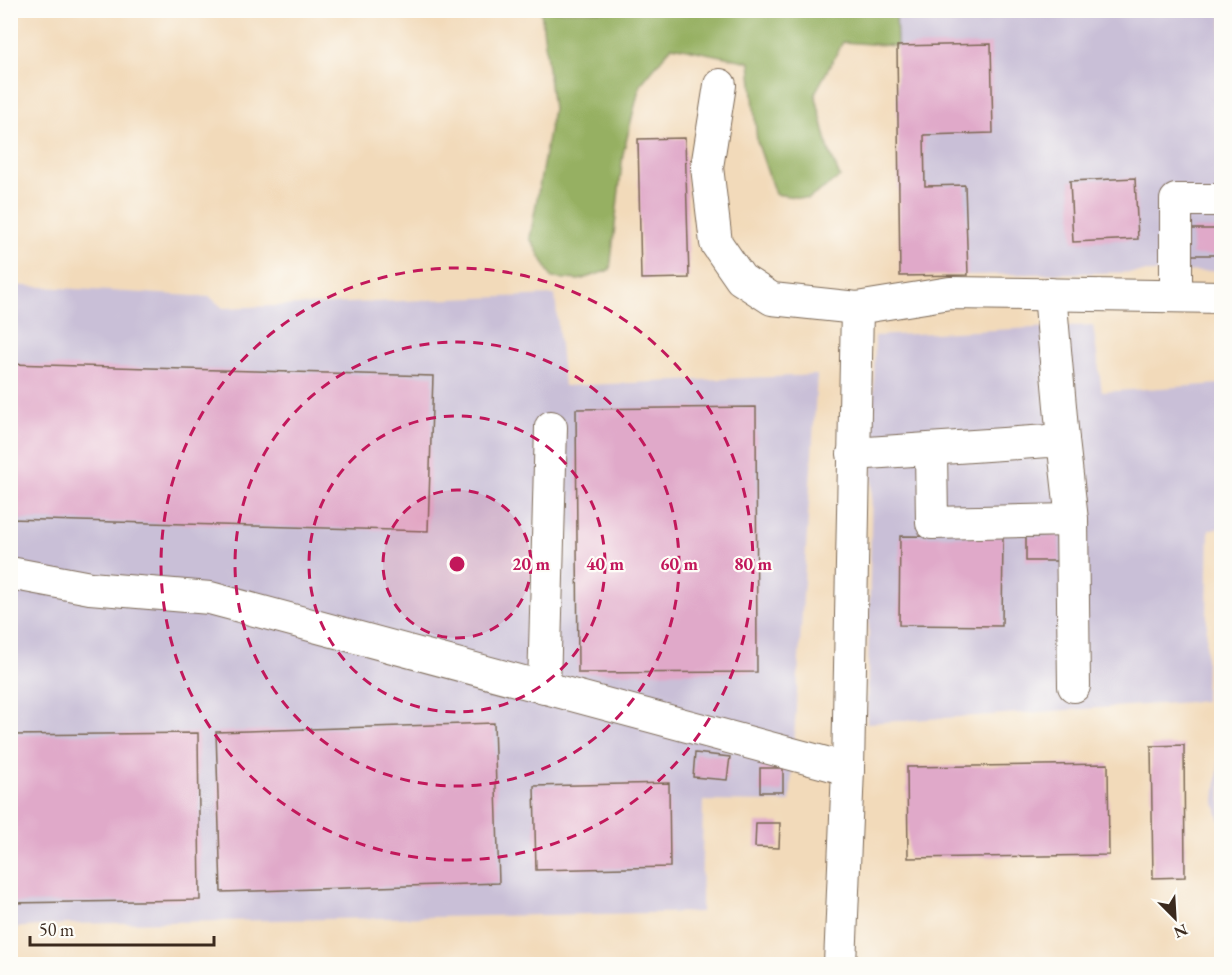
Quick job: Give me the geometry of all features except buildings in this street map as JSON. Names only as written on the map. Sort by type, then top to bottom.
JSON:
[{"type":"street","points":[[720,85],[707,167],[716,243],[741,279],[772,300],[857,308],[950,293],[1221,297]]},
{"type":"street","points":[[1176,296],[1176,200],[1221,200]]},
{"type":"street","points":[[1050,294],[1072,520],[1074,686]]},
{"type":"street","points":[[840,964],[848,769],[857,308]]},
{"type":"street","points":[[544,688],[551,427]]},
{"type":"street","points":[[853,454],[1063,440]]},
{"type":"street","points":[[931,450],[932,523],[1072,520]]},
{"type":"street","points":[[10,573],[90,588],[210,598],[848,769]]},
{"type":"shaded area","points":[[896,11],[1221,11],[1221,271],[900,276]]},
{"type":"shaded area","points":[[10,285],[210,297],[223,308],[555,295],[564,386],[817,375],[790,802],[703,801],[701,912],[67,924],[11,928]]},
{"type":"shaded area","points":[[1093,325],[1102,392],[1221,384],[1221,528],[1209,529],[1205,701],[867,723],[875,336]]},
{"type":"shaded area","points":[[1221,703],[1221,827],[1215,802],[1220,746],[1215,707]]},
{"type":"green space","points":[[541,11],[896,11],[897,46],[843,42],[815,93],[829,151],[840,177],[808,199],[775,194],[757,141],[750,62],[672,46],[640,85],[623,154],[610,270],[579,280],[552,278],[530,238],[553,109]]}]
